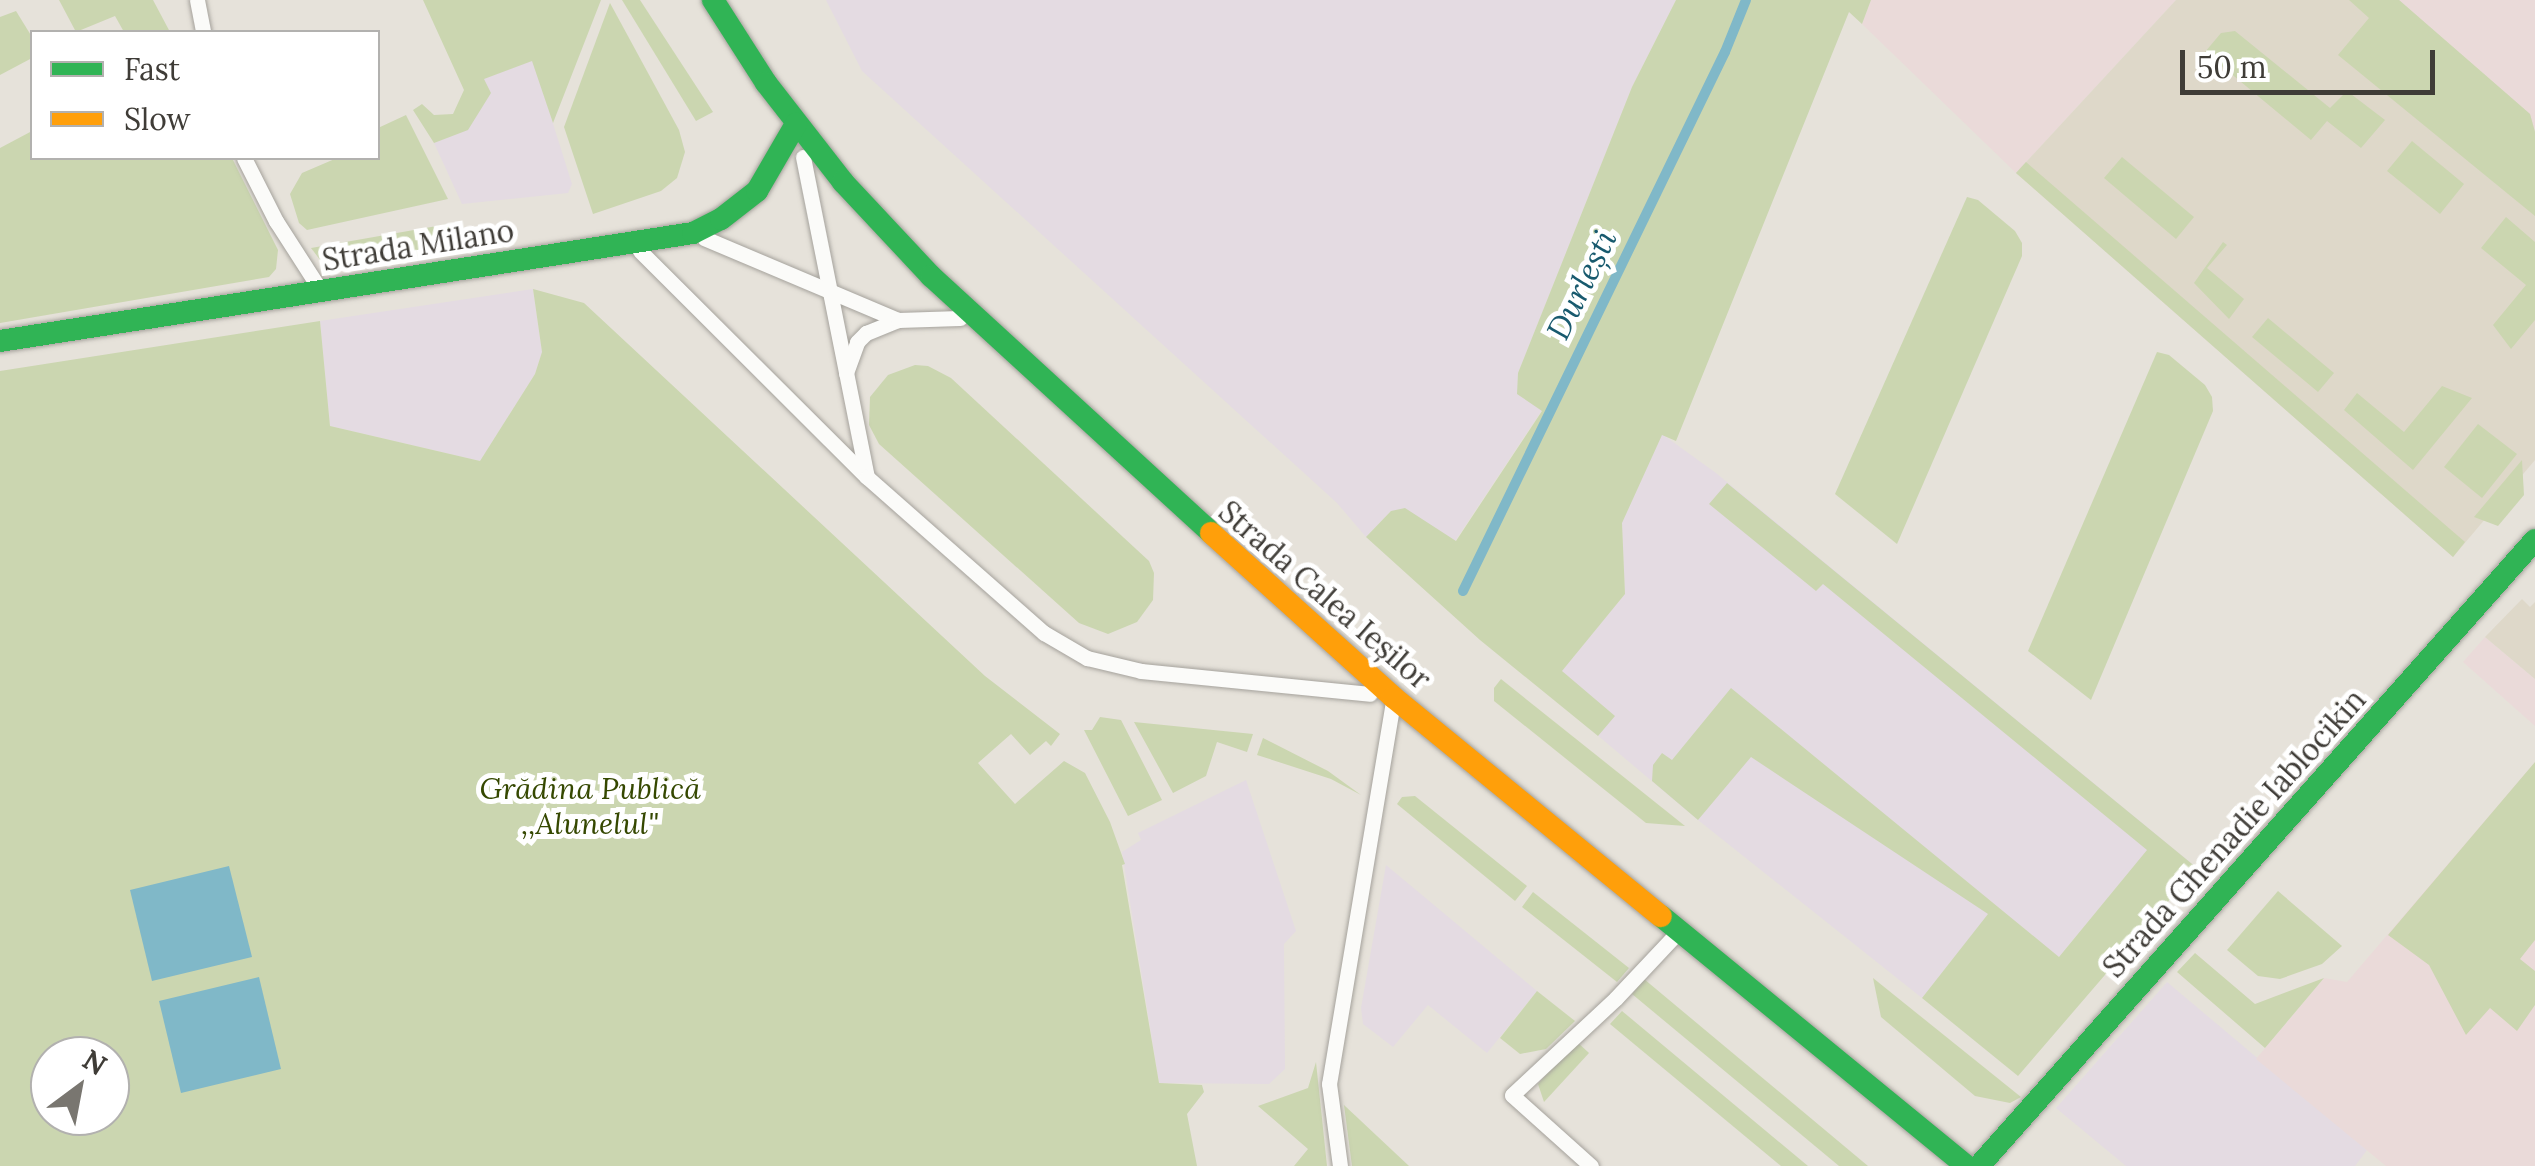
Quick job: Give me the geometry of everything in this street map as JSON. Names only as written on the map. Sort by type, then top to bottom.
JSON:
[{"type":"main road","name":"Strada Calea Ieșilor","points":[[713,0],[796,124],[893,236],[974,317],[1393,697],[1966,1166]]},
{"type":"main road","name":"Strada Milano","points":[[0,341],[693,233],[721,219],[757,191],[796,124]]},
{"type":"main road","name":"Strada Ghenadie Iablocikin","points":[[1979,1166],[2535,540]]},
{"type":"lane","points":[[197,0],[203,30]]},
{"type":"lane","points":[[796,124],[867,477]]},
{"type":"lane","points":[[245,160],[276,221],[322,291]]},
{"type":"lane","points":[[693,233],[898,320]]},
{"type":"lane","points":[[632,243],[867,477],[1044,634],[1087,658],[1141,671],[1393,697],[1329,1084],[1340,1166]]},
{"type":"lane","points":[[845,378],[856,342],[866,333],[898,320],[974,317]]},
{"type":"lane","points":[[1592,1166],[1512,1095],[1616,998],[1678,931]]},
{"type":"shaded area","points":[[826,0],[1676,0],[1632,87],[1518,373],[1542,410],[1455,541],[1391,511],[1366,537],[1337,503],[862,71]]},
{"type":"shaded area","points":[[1871,0],[2176,0],[2016,173],[1862,24]]},
{"type":"shaded area","points":[[2176,0],[2399,0],[2530,114],[2535,132],[2535,460],[2453,557],[2016,173]]},
{"type":"shaded area","points":[[2399,0],[2535,0],[2535,132],[2530,114]]},
{"type":"shaded area","points":[[533,60],[572,184],[568,193],[462,204],[434,143],[468,129],[483,79]]},
{"type":"shaded area","points":[[533,289],[542,352],[535,374],[480,461],[330,426],[320,321]]},
{"type":"shaded area","points":[[1662,434],[1716,473],[2197,868],[2120,883],[2059,957],[1982,923],[1922,998],[1698,820],[1545,691],[1625,594],[1622,523]]},
{"type":"shaded area","points":[[2522,599],[2530,607],[2535,602],[2535,679],[2485,637]]},
{"type":"shaded area","points":[[2485,637],[2535,679],[2535,726],[2463,662]]},
{"type":"shaded area","points":[[2535,762],[2535,1166],[2386,1166],[2256,1059],[2324,978],[2347,982]]},
{"type":"shaded area","points":[[1246,780],[1296,931],[1284,944],[1285,1069],[1269,1084],[1159,1083],[1122,852],[1141,840],[1138,833]]},
{"type":"shaded area","points":[[1386,865],[1537,991],[1487,1053],[1428,1005],[1393,1047],[1363,1024],[1361,1008]]},
{"type":"shaded area","points":[[2167,982],[2367,1150],[2355,1166],[2126,1166],[2056,1108]]},
{"type":"green space","points":[[59,0],[153,0],[169,30],[123,30],[115,16],[75,30]]},
{"type":"green space","points":[[423,0],[601,0],[553,123],[532,61],[484,79],[491,93],[468,130],[434,143],[413,110],[422,104],[434,115],[453,114],[464,90]]},
{"type":"green space","points":[[622,0],[640,0],[713,112],[696,121]]},
{"type":"green space","points":[[1676,0],[1871,0],[1862,24],[1849,12],[1676,441],[1662,435],[1622,523],[1625,594],[1562,671],[1615,716],[1598,736],[1480,640],[1366,537],[1391,511],[1405,508],[1456,541],[1542,411],[1517,394],[1518,373],[1632,87]]},
{"type":"green space","points":[[2349,0],[2399,0],[2530,114],[2535,132],[2535,216],[2338,55],[2369,18]]},
{"type":"green space","points":[[610,3],[679,130],[685,152],[677,178],[661,191],[593,214],[564,127]]},
{"type":"green space","points":[[16,11],[30,34],[30,59],[0,75],[0,17]]},
{"type":"green space","points":[[2235,31],[2330,108],[2347,91],[2385,120],[2361,148],[2327,121],[2311,140],[2205,52],[2221,33]]},
{"type":"green space","points":[[406,115],[448,199],[307,230],[299,223],[290,194],[302,173],[332,160],[380,160],[380,127]]},
{"type":"green space","points":[[30,132],[30,160],[233,160],[278,250],[276,269],[269,277],[0,323],[0,148]]},
{"type":"green space","points":[[2412,141],[2464,184],[2440,214],[2387,171]]},
{"type":"green space","points":[[2122,157],[2194,217],[2176,239],[2104,178]]},
{"type":"green space","points":[[2026,162],[2465,542],[2453,557],[2016,173]]},
{"type":"green space","points":[[1967,197],[1978,200],[2015,231],[2022,243],[2022,256],[1897,544],[1835,494]]},
{"type":"green space","points":[[2506,217],[2535,242],[2535,320],[2511,349],[2493,325],[2526,285],[2481,248]]},
{"type":"green space","points":[[454,223],[468,249],[327,269],[311,248]]},
{"type":"green space","points":[[2223,242],[2227,245],[2207,268],[2244,299],[2229,319],[2194,283]]},
{"type":"green space","name":"Grădina Publică ,,Alunelul\"","points":[[533,289],[584,303],[985,676],[1060,734],[1051,746],[1046,741],[1030,755],[1011,734],[978,763],[1015,804],[1064,761],[1085,773],[1110,822],[1125,864],[1122,865],[1159,1083],[1202,1085],[1204,1092],[1187,1114],[1197,1166],[0,1166],[0,371],[320,321],[330,426],[480,461],[535,374],[542,352]]},
{"type":"green space","points":[[2268,318],[2334,373],[2318,392],[2252,337]]},
{"type":"green space","points":[[2157,352],[2169,355],[2205,385],[2212,397],[2213,411],[2091,700],[2028,651]]},
{"type":"green space","points":[[915,365],[928,366],[951,378],[1149,561],[1154,573],[1153,600],[1137,622],[1108,634],[1079,623],[879,444],[869,425],[870,397],[888,375]]},
{"type":"green space","points":[[2442,386],[2472,398],[2413,470],[2344,410],[2357,393],[2404,432]]},
{"type":"green space","points":[[2478,424],[2517,454],[2482,498],[2444,467]]},
{"type":"green space","points":[[2522,460],[2524,495],[2498,526],[2474,517]]},
{"type":"green space","points":[[1727,483],[2197,868],[2018,1076],[1922,998],[1988,914],[1751,757],[1698,820],[1652,781],[1653,765],[1662,753],[1672,760],[1731,688],[2059,957],[2147,850],[1823,584],[1816,591],[1709,504]]},
{"type":"green space","points":[[1501,679],[1685,826],[1646,823],[1494,701],[1494,688]]},
{"type":"green space","points":[[1100,717],[1121,720],[1162,800],[1128,816],[1084,730],[1092,730]]},
{"type":"green space","points":[[1134,722],[1253,734],[1247,752],[1217,742],[1206,776],[1173,793]]},
{"type":"green space","points":[[1263,738],[1328,771],[1361,795],[1331,779],[1257,755]]},
{"type":"green space","points":[[2535,762],[2535,940],[2520,959],[2535,971],[2535,1005],[2517,1031],[2490,1008],[2466,1035],[2429,965],[2388,935]]},
{"type":"green space","points":[[1415,796],[1527,886],[1515,901],[1397,804],[1402,797]]},
{"type":"green space","points":[[2278,891],[2342,946],[2322,964],[2280,979],[2258,976],[2227,950]]},
{"type":"green space","points":[[1533,892],[1629,968],[1617,982],[1522,907]]},
{"type":"green space","points":[[2195,953],[2255,1004],[2324,978],[2265,1048],[2177,972]]},
{"type":"green space","points":[[1873,978],[2021,1097],[2010,1103],[1975,1096],[1881,1017]]},
{"type":"green space","points":[[1644,979],[1868,1166],[1839,1166],[1632,994]]},
{"type":"green space","points":[[1537,991],[1575,1021],[1546,1049],[1520,1054],[1500,1038]]},
{"type":"green space","points":[[1622,1011],[1808,1166],[1781,1166],[1610,1024]]},
{"type":"green space","points":[[1576,1041],[1589,1053],[1544,1102],[1538,1084]]},
{"type":"green space","points":[[1316,1062],[1327,1166],[1294,1166],[1308,1149],[1258,1106],[1308,1088]]},
{"type":"green space","points":[[1344,1105],[1409,1166],[1352,1166]]},
{"type":"water","points":[[229,866],[252,957],[152,981],[130,890]]},
{"type":"water","points":[[259,977],[281,1069],[181,1093],[159,1001]]},
{"type":"waterway","name":"Durlești","points":[[1463,591],[1725,52],[1746,0]]},
{"type":"traffic: fast","points":[[713,0],[766,83],[843,182],[931,276],[1211,533]]},
{"type":"traffic: fast","points":[[0,341],[693,233],[721,219],[757,191],[796,124]]},
{"type":"traffic: fast","points":[[1979,1166],[2535,540]]},
{"type":"traffic: fast","points":[[1661,916],[1966,1166]]},
{"type":"traffic: slow","points":[[1211,533],[1393,697],[1661,916]]}]
